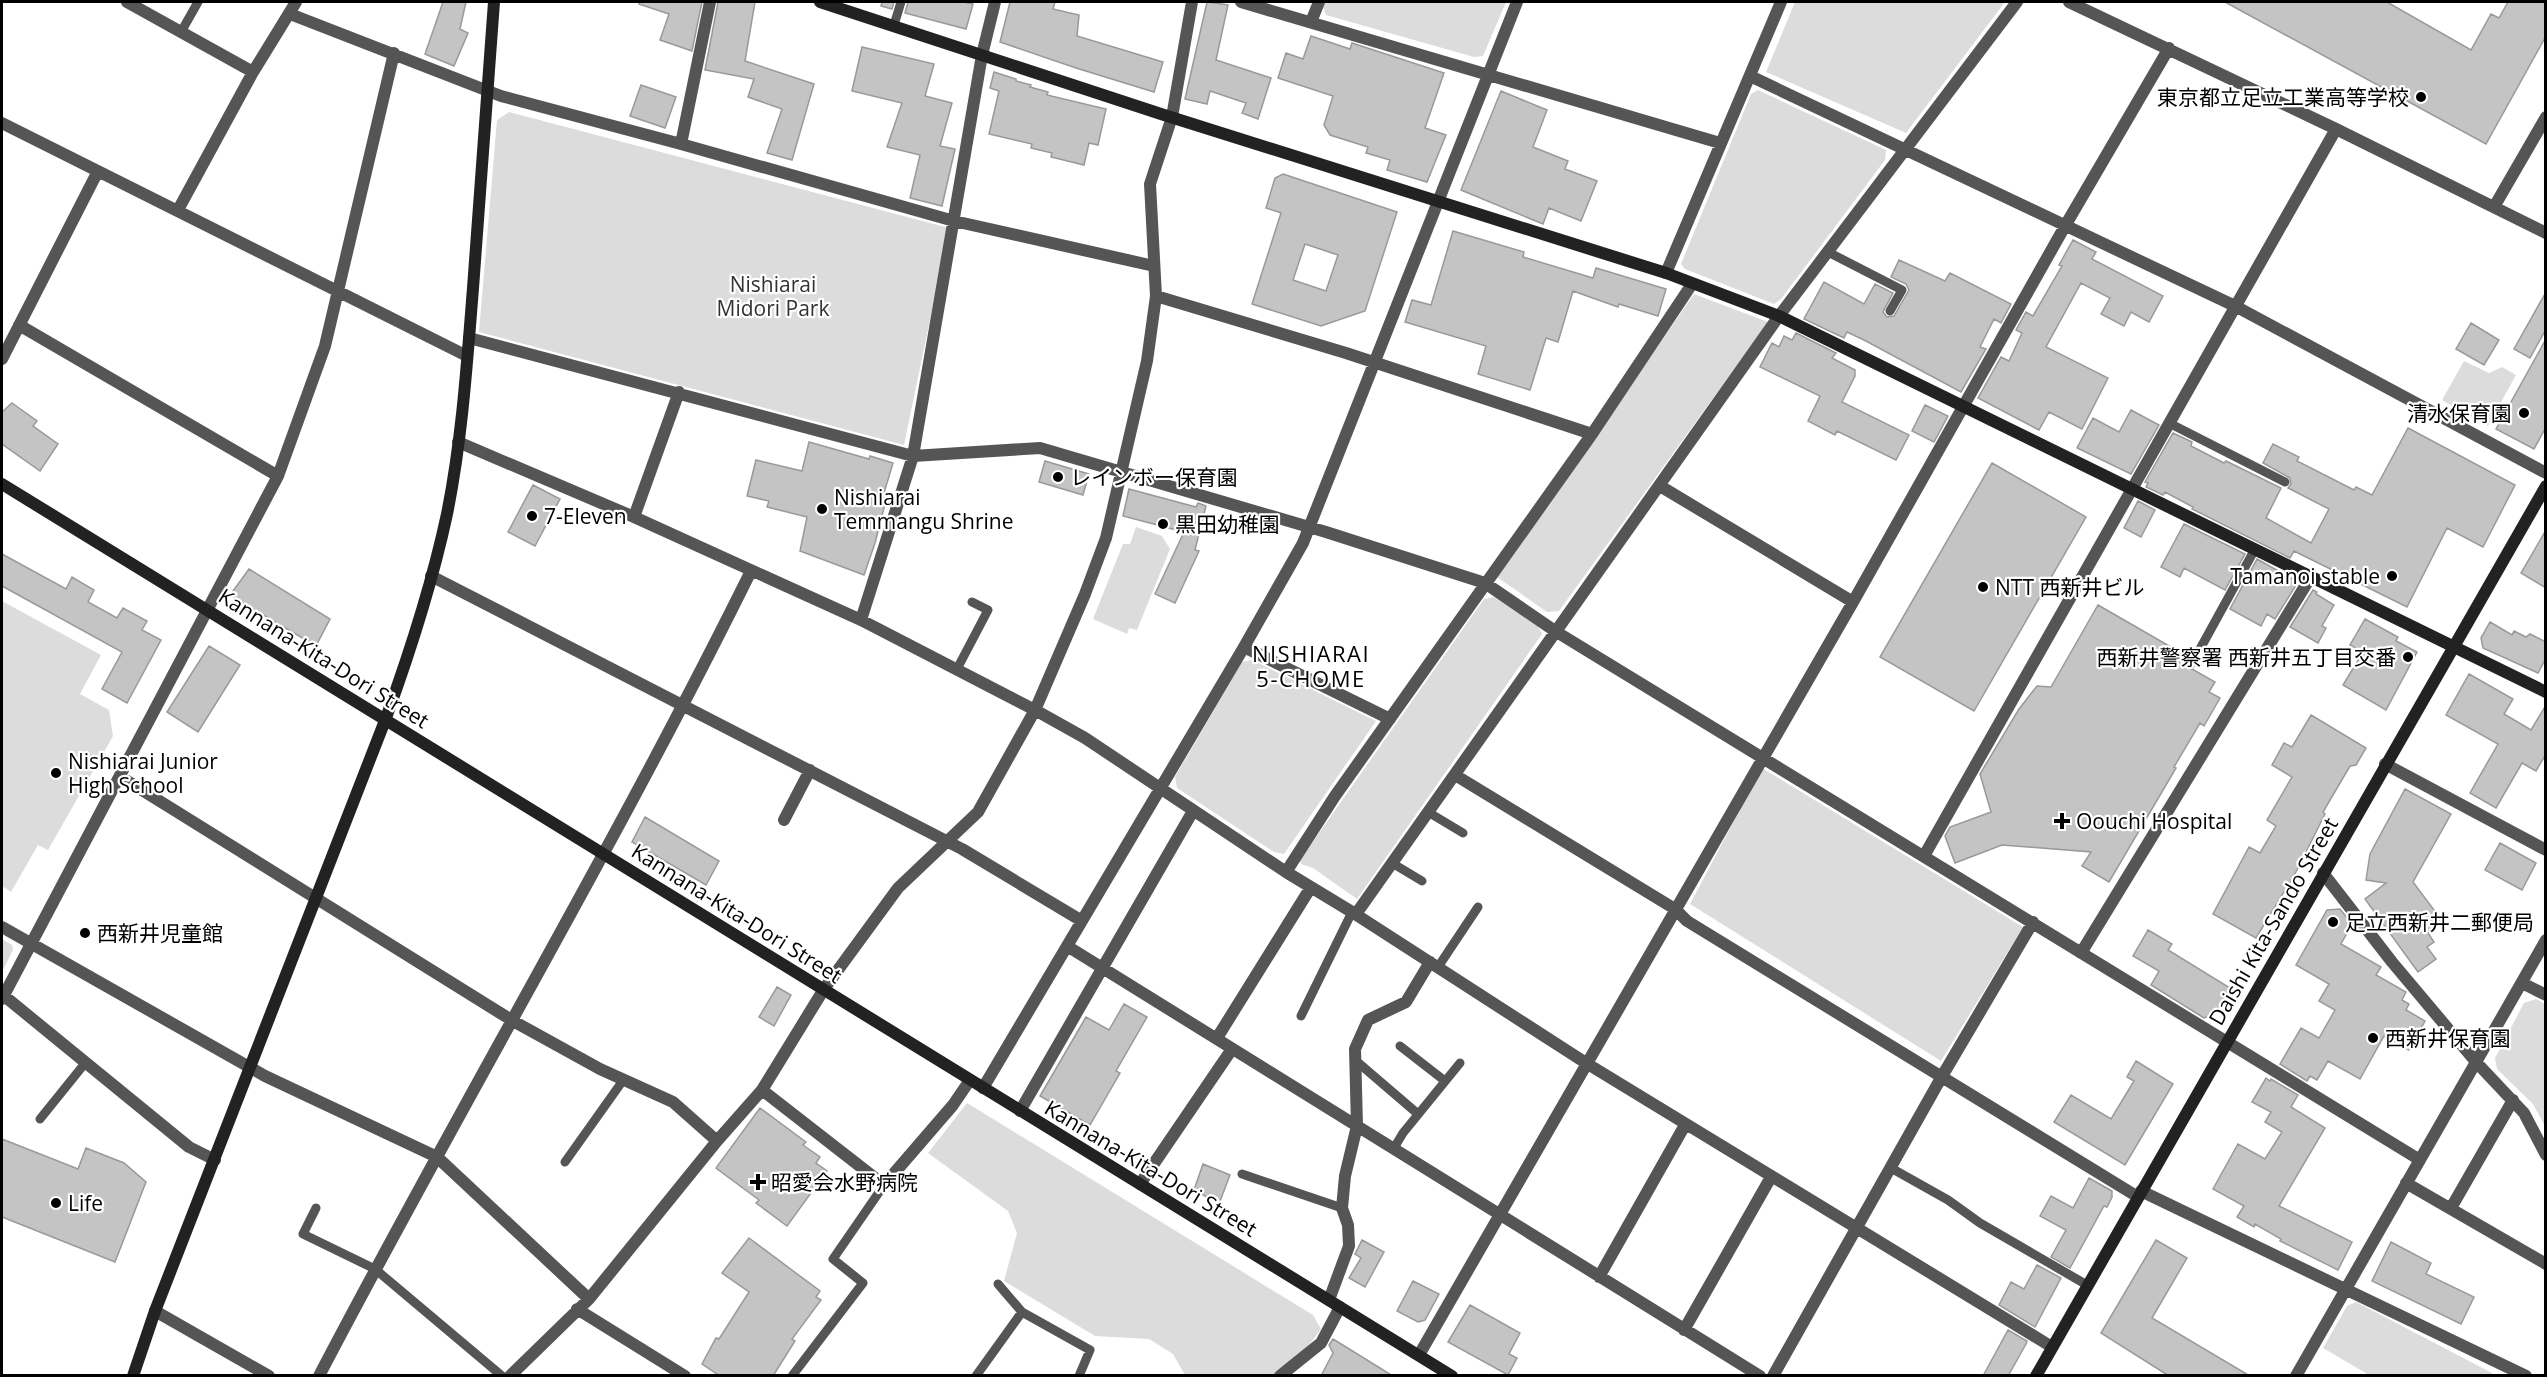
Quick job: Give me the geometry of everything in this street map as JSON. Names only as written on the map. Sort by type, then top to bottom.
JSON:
[{"type":"street","points":[[128,2],[254,72]]},
{"type":"street","points":[[178,210],[254,72],[296,2]]},
{"type":"street","points":[[133,1376],[155,1311],[386,718],[411,649],[431,576],[447,513],[458,442],[469,338],[494,2]]},
{"type":"street","points":[[681,144],[710,2]]},
{"type":"street","points":[[820,2],[1172,117],[1666,273],[1779,316],[2546,692]]},
{"type":"street","points":[[861,620],[913,456],[982,56],[995,2]]},
{"type":"street","points":[[510,1376],[589,1299],[717,1141],[762,1090],[824,989],[898,888],[978,812],[1035,710],[1085,594],[1106,538],[1147,361],[1156,296],[1150,184],[1172,117],[1192,2]]},
{"type":"street","points":[[1241,2],[1720,143]]},
{"type":"street","points":[[1311,22],[1319,2]]},
{"type":"street","points":[[983,1088],[1244,647],[1310,528],[1372,362],[1516,2]]},
{"type":"street","points":[[1666,273],[1781,2]]},
{"type":"street","points":[[1354,913],[1455,776],[1779,316],[2017,2]]},
{"type":"street","points":[[2069,2],[2169,48],[2546,233]]},
{"type":"street","points":[[290,14],[488,91],[954,221],[1154,266]]},
{"type":"street","points":[[1419,1355],[2169,48]]},
{"type":"street","points":[[215,1160],[189,1147],[86,1062],[2,997],[121,777],[278,476],[325,346],[394,53]]},
{"type":"street","points":[[1750,76],[2235,306],[2546,473]]},
{"type":"street","points":[[2494,207],[2546,117]]},
{"type":"street","points":[[2,123],[467,356]]},
{"type":"street","points":[[1924,856],[2336,129]]},
{"type":"street","points":[[2,359],[98,171]]},
{"type":"street","points":[[1286,872],[1389,718],[1592,434],[1692,284]]},
{"type":"street","points":[[1156,296],[1372,362],[1592,434]]},
{"type":"street","points":[[19,325],[278,476]]},
{"type":"street","points":[[469,338],[913,456],[1040,448],[1310,528],[1485,583],[1555,631],[2420,1160]]},
{"type":"street","points":[[634,518],[679,393]]},
{"type":"street","points":[[458,442],[861,620],[1085,738],[1286,872],[1354,913],[1586,1063],[2052,1347]]},
{"type":"street","name":"Kannana-Kita-Dori Street","points":[[2,484],[386,718],[1452,1376]]},
{"type":"street","points":[[1660,486],[1853,602]]},
{"type":"street","name":"Daishi Kita-Sando Street","points":[[2036,1376],[2546,486]]},
{"type":"street","points":[[319,1376],[375,1269],[604,854],[751,571]]},
{"type":"street","points":[[431,576],[946,841],[1082,921]]},
{"type":"street","points":[[2081,953],[2310,578]]},
{"type":"street","points":[[1244,647],[1389,718]]},
{"type":"street","points":[[2385,764],[2546,850]]},
{"type":"street","points":[[784,820],[810,770]]},
{"type":"street","points":[[1455,776],[1675,909],[1687,921],[1941,1078],[2139,1194],[2345,1289],[2522,1375]]},
{"type":"street","points":[[121,777],[513,1020],[600,1069],[673,1102],[717,1141]]},
{"type":"street","points":[[1020,1111],[1193,811]]},
{"type":"street","points":[[2323,873],[2392,962],[2476,1062],[2524,1113],[2546,1155]]},
{"type":"street","points":[[1217,1038],[1311,887]]},
{"type":"street","points":[[1773,1376],[1941,1078],[2033,922]]},
{"type":"street","points":[[2,927],[249,1067],[437,1157],[589,1299]]},
{"type":"street","points":[[2296,1376],[2546,940]]},
{"type":"street","points":[[1067,946],[1760,1376]]},
{"type":"street","points":[[1280,1376],[1321,1343],[1335,1303],[1349,1246],[1348,1225],[1342,1208],[1345,1176],[1357,1126],[1355,1049],[1368,1020],[1406,1002],[1434,965]]},
{"type":"street","points":[[2522,983],[2546,995]]},
{"type":"street","points":[[1140,1184],[1232,1049]]},
{"type":"street","points":[[762,1090],[885,1185],[953,1105],[970,1080]]},
{"type":"street","points":[[2451,1208],[2513,1100]]},
{"type":"street","points":[[1599,1277],[1685,1125]]},
{"type":"street","points":[[1684,1329],[1771,1177]]},
{"type":"street","points":[[2406,1184],[2546,1264]]},
{"type":"street","points":[[577,1309],[685,1376]]},
{"type":"street","points":[[155,1311],[269,1376]]},
{"type":"lane","points":[[181,32],[198,2]]},
{"type":"lane","points":[[894,25],[901,2]]},
{"type":"lane","points":[[1828,252],[1902,290],[1890,311]]},
{"type":"lane","points":[[2169,423],[2285,482]]},
{"type":"lane","points":[[2200,649],[2254,549]]},
{"type":"lane","points":[[957,669],[988,610],[972,602]]},
{"type":"lane","points":[[1428,812],[1463,833]]},
{"type":"lane","points":[[1392,863],[1422,881]]},
{"type":"lane","points":[[1434,965],[1478,907]]},
{"type":"lane","points":[[1301,1016],[1354,913]]},
{"type":"lane","points":[[1400,1046],[1445,1081]]},
{"type":"lane","points":[[1355,1060],[1418,1114]]},
{"type":"lane","points":[[40,1119],[86,1062]]},
{"type":"lane","points":[[1394,1148],[1402,1133],[1460,1063]]},
{"type":"lane","points":[[565,1162],[624,1079]]},
{"type":"lane","points":[[1891,1167],[1948,1200],[1980,1223],[2087,1285]]},
{"type":"lane","points":[[1242,1174],[1342,1208]]},
{"type":"lane","points":[[792,1376],[863,1283],[833,1259],[885,1185]]},
{"type":"lane","points":[[316,1208],[303,1234],[375,1269],[502,1376]]},
{"type":"lane","points":[[998,1284],[1022,1312],[1090,1350],[1079,1376]]},
{"type":"lane","points":[[976,1376],[1022,1312]]},
{"type":"green space","points":[[1325,2],[1506,2],[1483,56],[1474,57],[1326,15],[1323,7]]},
{"type":"green space","points":[[1795,2],[2005,2],[1906,133],[1766,72]]},
{"type":"green space","points":[[1758,90],[1886,150],[1885,160],[1781,299],[1774,304],[1685,269],[1681,264],[1751,94]]},
{"type":"green space","name":"Nishiarai Midori Park","points":[[509,112],[949,228],[904,445],[479,332],[497,120]]},
{"type":"green space","points":[[1694,294],[1768,322],[1559,611],[1547,612],[1497,577]]},
{"type":"green space","points":[[2464,361],[2489,373],[2502,367],[2516,375],[2488,426],[2442,400]]},
{"type":"green space","points":[[1136,527],[1162,536],[1170,549],[1137,630],[1129,628],[1127,634],[1093,619],[1123,544],[1130,544]]},
{"type":"green space","points":[[1494,597],[1538,626],[1542,634],[1357,899],[1313,868],[1301,864],[1300,860],[1484,599]]},
{"type":"green space","points":[[2,601],[101,655],[80,694],[109,710],[113,736],[48,850],[38,845],[11,892],[2,886]]},
{"type":"green space","points":[[1252,660],[1376,721],[1284,854],[1274,852],[1177,788],[1175,777],[1242,662]]},
{"type":"green space","points":[[1762,768],[2023,927],[1941,1061],[1690,904]]},
{"type":"green space","points":[[2,939],[12,945],[13,950],[2,972]]},
{"type":"green space","points":[[2536,999],[2545,1004],[2545,1126],[2533,1104],[2497,1069],[2495,1058],[2524,1003]]},
{"type":"green space","points":[[967,1103],[1313,1315],[1321,1329],[1300,1357],[1272,1376],[1185,1375],[1173,1354],[1149,1339],[1095,1336],[1004,1281],[1017,1233],[1008,1211],[928,1153]]},
{"type":"green space","points":[[2356,1302],[2493,1375],[2369,1375],[2323,1348],[2347,1306]]},
{"type":"building","points":[[443,2],[466,2],[460,29],[468,33],[454,66],[425,54]]},
{"type":"building","points":[[640,2],[702,2],[692,51],[660,40],[669,14],[639,4]]},
{"type":"building","points":[[718,2],[755,2],[745,61],[814,84],[792,160],[767,153],[782,109],[748,97],[754,79],[705,70]]},
{"type":"building","points":[[882,2],[894,2],[892,9],[881,6]]},
{"type":"building","points":[[908,2],[973,4],[966,29],[905,13]]},
{"type":"building","points":[[1010,2],[1055,2],[1053,9],[1079,15],[1077,36],[1163,62],[1154,92],[1000,42]]},
{"type":"building","points":[[1207,2],[1228,5],[1216,60],[1271,78],[1258,119],[1242,113],[1246,103],[1210,91],[1207,104],[1185,99]]},
{"type":"building","points":[[2225,2],[2387,2],[2471,50],[2491,14],[2499,18],[2508,2],[2546,2],[2546,36],[2486,144]]},
{"type":"building","points":[[1311,36],[1350,49],[1352,43],[1444,73],[1425,128],[1446,135],[1427,182],[1387,170],[1390,160],[1366,153],[1368,147],[1330,135],[1324,125],[1333,96],[1278,78],[1286,53],[1303,59]]},
{"type":"building","points":[[862,47],[934,64],[925,96],[952,103],[940,146],[955,149],[942,206],[910,198],[920,155],[887,147],[902,103],[852,91]]},
{"type":"building","points":[[994,72],[1048,92],[1047,95],[1106,109],[1098,145],[1089,143],[1084,165],[1051,157],[1052,153],[1031,148],[1032,144],[989,134],[999,91],[990,88]]},
{"type":"building","points":[[641,85],[676,97],[665,128],[630,116]]},
{"type":"building","points":[[1501,91],[1547,110],[1533,147],[1568,161],[1565,169],[1597,181],[1581,221],[1549,208],[1543,224],[1461,190]]},
{"type":"building","points":[[1283,174],[1397,212],[1365,311],[1321,326],[1252,304],[1281,213],[1266,208],[1275,178]],"holes":[[[1305,244],[1338,255],[1326,291],[1293,280]]]},
{"type":"building","points":[[1453,231],[1524,252],[1523,257],[1593,278],[1596,268],[1666,289],[1658,316],[1619,304],[1618,307],[1573,291],[1558,342],[1546,338],[1530,390],[1478,374],[1486,346],[1405,322],[1412,300],[1431,305]]},
{"type":"building","points":[[2073,240],[2096,252],[2092,259],[2163,296],[2149,322],[2131,312],[2124,326],[2101,314],[2110,298],[2081,283],[2046,347],[2108,378],[2082,429],[2049,412],[2039,430],[1978,398],[2001,357],[2009,361],[2022,333],[2016,330],[2026,312],[2033,316],[2062,266],[2059,265]]},
{"type":"building","points":[[1899,260],[1945,281],[1950,273],[2011,304],[2001,323],[1994,319],[1980,347],[1986,349],[1961,392],[1847,332],[1844,338],[1804,319],[1824,282],[1864,304],[1875,284],[1893,293],[1883,312],[1887,317],[1894,316],[1909,290],[1906,284],[1891,277]]},
{"type":"building","points":[[2546,292],[2546,329],[2530,358],[2514,349]]},
{"type":"building","points":[[2471,323],[2499,340],[2484,365],[2456,349]]},
{"type":"building","points":[[1796,333],[1836,353],[1832,358],[1855,370],[1855,376],[1842,402],[1909,435],[1896,460],[1837,431],[1835,435],[1808,421],[1820,396],[1760,367],[1772,343],[1779,347],[1784,336],[1792,340]]},
{"type":"building","points":[[2546,339],[2546,427],[2534,449],[2496,429]]},
{"type":"building","points":[[12,403],[37,421],[33,426],[58,444],[40,471],[2,444],[2,412]]},
{"type":"building","points":[[1925,405],[1948,416],[1934,442],[1912,431]]},
{"type":"building","points":[[2131,410],[2159,425],[2131,474],[2077,448],[2093,418],[2119,432]]},
{"type":"building","points":[[2408,428],[2515,485],[2483,547],[2447,528],[2407,607],[2294,551],[2290,558],[2192,509],[2193,507],[2165,492],[2163,495],[2146,487],[2148,483],[2145,482],[2173,433],[2192,442],[2191,446],[2224,463],[2226,461],[2281,488],[2266,518],[2311,543],[2329,509],[2288,488],[2291,484],[2290,478],[2263,463],[2273,444],[2299,457],[2297,461],[2354,490],[2356,487],[2372,495]]},
{"type":"building","points":[[809,442],[869,459],[870,456],[893,463],[884,493],[883,503],[885,504],[875,543],[864,575],[800,551],[807,517],[767,507],[769,501],[747,496],[756,460],[802,471]]},
{"type":"building","points":[[1045,461],[1089,474],[1083,495],[1039,482]]},
{"type":"building","name":"NTT 西新井ビル","points":[[1992,463],[2086,517],[1974,711],[1880,657]]},
{"type":"building","points":[[533,485],[560,499],[535,546],[508,532]]},
{"type":"building","points":[[1129,489],[1196,507],[1198,503],[1206,506],[1195,550],[1199,551],[1175,603],[1155,594],[1184,532],[1123,516]]},
{"type":"building","points":[[2138,501],[2155,510],[2141,537],[2124,528]]},
{"type":"building","points":[[2184,524],[2245,554],[2225,590],[2184,568],[2180,577],[2161,567]]},
{"type":"building","points":[[2546,530],[2546,588],[2521,573]]},
{"type":"building","points":[[2,554],[66,589],[72,577],[94,590],[88,602],[117,618],[123,608],[147,621],[142,630],[161,640],[127,703],[102,689],[122,652],[2,586]]},
{"type":"building","points":[[2257,559],[2298,582],[2275,619],[2267,614],[2261,626],[2230,609]]},
{"type":"building","points":[[249,569],[330,619],[316,646],[234,598],[233,591]]},
{"type":"building","points":[[2313,590],[2334,605],[2322,626],[2326,628],[2318,643],[2290,627]]},
{"type":"building","points":[[2098,605],[2197,662],[2192,669],[2215,682],[2209,692],[2220,698],[2204,726],[2200,723],[2109,882],[2082,866],[2091,852],[2002,845],[1955,863],[1945,836],[1950,827],[1991,812],[1980,774],[2019,709],[2037,686],[2051,687]]},
{"type":"building","points":[[2365,619],[2398,637],[2396,641],[2417,652],[2386,710],[2343,685],[2363,652],[2350,645]]},
{"type":"building","points":[[2490,622],[2512,635],[2514,631],[2526,637],[2530,634],[2546,642],[2546,658],[2538,673],[2483,648],[2481,638]]},
{"type":"building","points":[[209,646],[240,665],[198,732],[167,712]]},
{"type":"building","points":[[2469,674],[2513,699],[2504,714],[2531,730],[2546,705],[2546,754],[2536,771],[2522,763],[2496,808],[2470,793],[2498,744],[2446,715]]},
{"type":"building","points":[[2311,715],[2366,748],[2356,765],[2350,766],[2323,812],[2325,814],[2296,872],[2256,938],[2213,914],[2249,847],[2260,853],[2276,826],[2267,820],[2292,777],[2272,765],[2284,743],[2292,747]]},
{"type":"building","points":[[2405,789],[2451,814],[2413,882],[2443,922],[2428,933],[2434,942],[2427,947],[2436,959],[2418,972],[2365,899],[2386,883],[2366,880],[2370,854]]},
{"type":"building","points":[[645,817],[719,861],[706,885],[632,842]]},
{"type":"building","points":[[2500,843],[2536,863],[2522,890],[2485,870]]},
{"type":"building","points":[[2340,909],[2352,924],[2341,944],[2381,967],[2376,975],[2406,992],[2402,1000],[2409,1004],[2406,1010],[2425,1021],[2409,1050],[2384,1036],[2360,1079],[2328,1061],[2317,1080],[2310,1076],[2307,1081],[2280,1064],[2301,1028],[2319,1038],[2335,1010],[2319,1001],[2329,984],[2296,965],[2327,910]]},
{"type":"building","points":[[2148,930],[2172,944],[2168,950],[2230,988],[2214,1015],[2204,1018],[2151,985],[2159,971],[2133,956]]},
{"type":"building","points":[[777,987],[791,995],[774,1026],[759,1017]]},
{"type":"building","points":[[1124,1004],[1147,1017],[1116,1071],[1120,1073],[1090,1125],[1040,1096],[1086,1017],[1109,1030]]},
{"type":"building","points":[[2136,1061],[2173,1084],[2125,1165],[2054,1122],[2071,1095],[2111,1119],[2134,1081],[2127,1077]]},
{"type":"building","points":[[2266,1078],[2298,1095],[2291,1107],[2325,1128],[2279,1206],[2352,1242],[2338,1270],[2280,1241],[2281,1239],[2255,1224],[2254,1227],[2237,1217],[2244,1206],[2213,1189],[2238,1144],[2265,1159],[2282,1132],[2265,1122],[2271,1112],[2252,1102]]},
{"type":"building","points":[[760,1108],[806,1142],[803,1145],[820,1157],[816,1163],[827,1171],[787,1226],[756,1203],[759,1200],[716,1168]]},
{"type":"building","points":[[2,1139],[78,1169],[86,1148],[124,1163],[146,1182],[115,1262],[2,1217]]},
{"type":"building","points":[[1203,1164],[1230,1175],[1219,1204],[1194,1190]]},
{"type":"building","points":[[2089,1178],[2112,1191],[2112,1197],[2107,1207],[2104,1206],[2070,1268],[2051,1257],[2066,1230],[2040,1216],[2051,1196],[2073,1208]]},
{"type":"building","points":[[749,1238],[820,1291],[816,1297],[821,1300],[792,1339],[795,1341],[773,1376],[720,1376],[702,1364],[716,1338],[719,1339],[749,1292],[722,1273]]},
{"type":"building","points":[[1362,1240],[1384,1252],[1365,1287],[1349,1278],[1361,1258],[1355,1254]]},
{"type":"building","points":[[2156,1240],[2187,1258],[2152,1318],[2250,1376],[2169,1376],[2101,1333]]},
{"type":"building","points":[[2391,1242],[2431,1263],[2426,1274],[2474,1297],[2461,1324],[2372,1281]]},
{"type":"building","points":[[2037,1265],[2061,1278],[2035,1327],[1999,1305],[2011,1282],[2024,1289]]},
{"type":"building","points":[[1413,1281],[1439,1294],[1425,1320],[1418,1322],[1397,1311]]},
{"type":"building","points":[[1470,1305],[1520,1333],[1509,1354],[1517,1358],[1508,1375],[1448,1342]]},
{"type":"building","points":[[2008,1330],[2027,1341],[2026,1344],[2008,1376],[1983,1376]]},
{"type":"building","points":[[1333,1339],[1393,1376],[1321,1376],[1333,1353],[1329,1345]]},
{"type":"place","name":"東京都立足立工業高等学校","points":[[2421,97]]},
{"type":"place","name":"清水保育園","points":[[2524,413]]},
{"type":"place","name":"レインボー保育園","points":[[1058,477]]},
{"type":"place","name":"Nishiarai Temmangu Shrine","points":[[822,509]]},
{"type":"place","name":"7-Eleven","points":[[532,516]]},
{"type":"place","name":"黒田幼稚園","points":[[1163,524]]},
{"type":"place","name":"Tamanoi stable","points":[[2392,576]]},
{"type":"place","name":"NTT 西新井ビル","points":[[1983,587]]},
{"type":"place","name":"西新井警察署 西新井五丁目交番","points":[[2408,657]]},
{"type":"place","name":"Nishiarai Junior High School","points":[[56,773]]},
{"type":"place","name":"Oouchi Hospital","points":[[2062,821]]},
{"type":"place","name":"足立西新井二郵便局","points":[[2333,922]]},
{"type":"place","name":"西新井児童館","points":[[85,933]]},
{"type":"place","name":"西新井保育園","points":[[2373,1038]]},
{"type":"place","name":"昭愛会水野病院","points":[[758,1182]]},
{"type":"place","name":"Life","points":[[56,1203]]},
{"type":"district","name":"NISHIARAI 5-CHOME","points":[[1311,666]]}]
